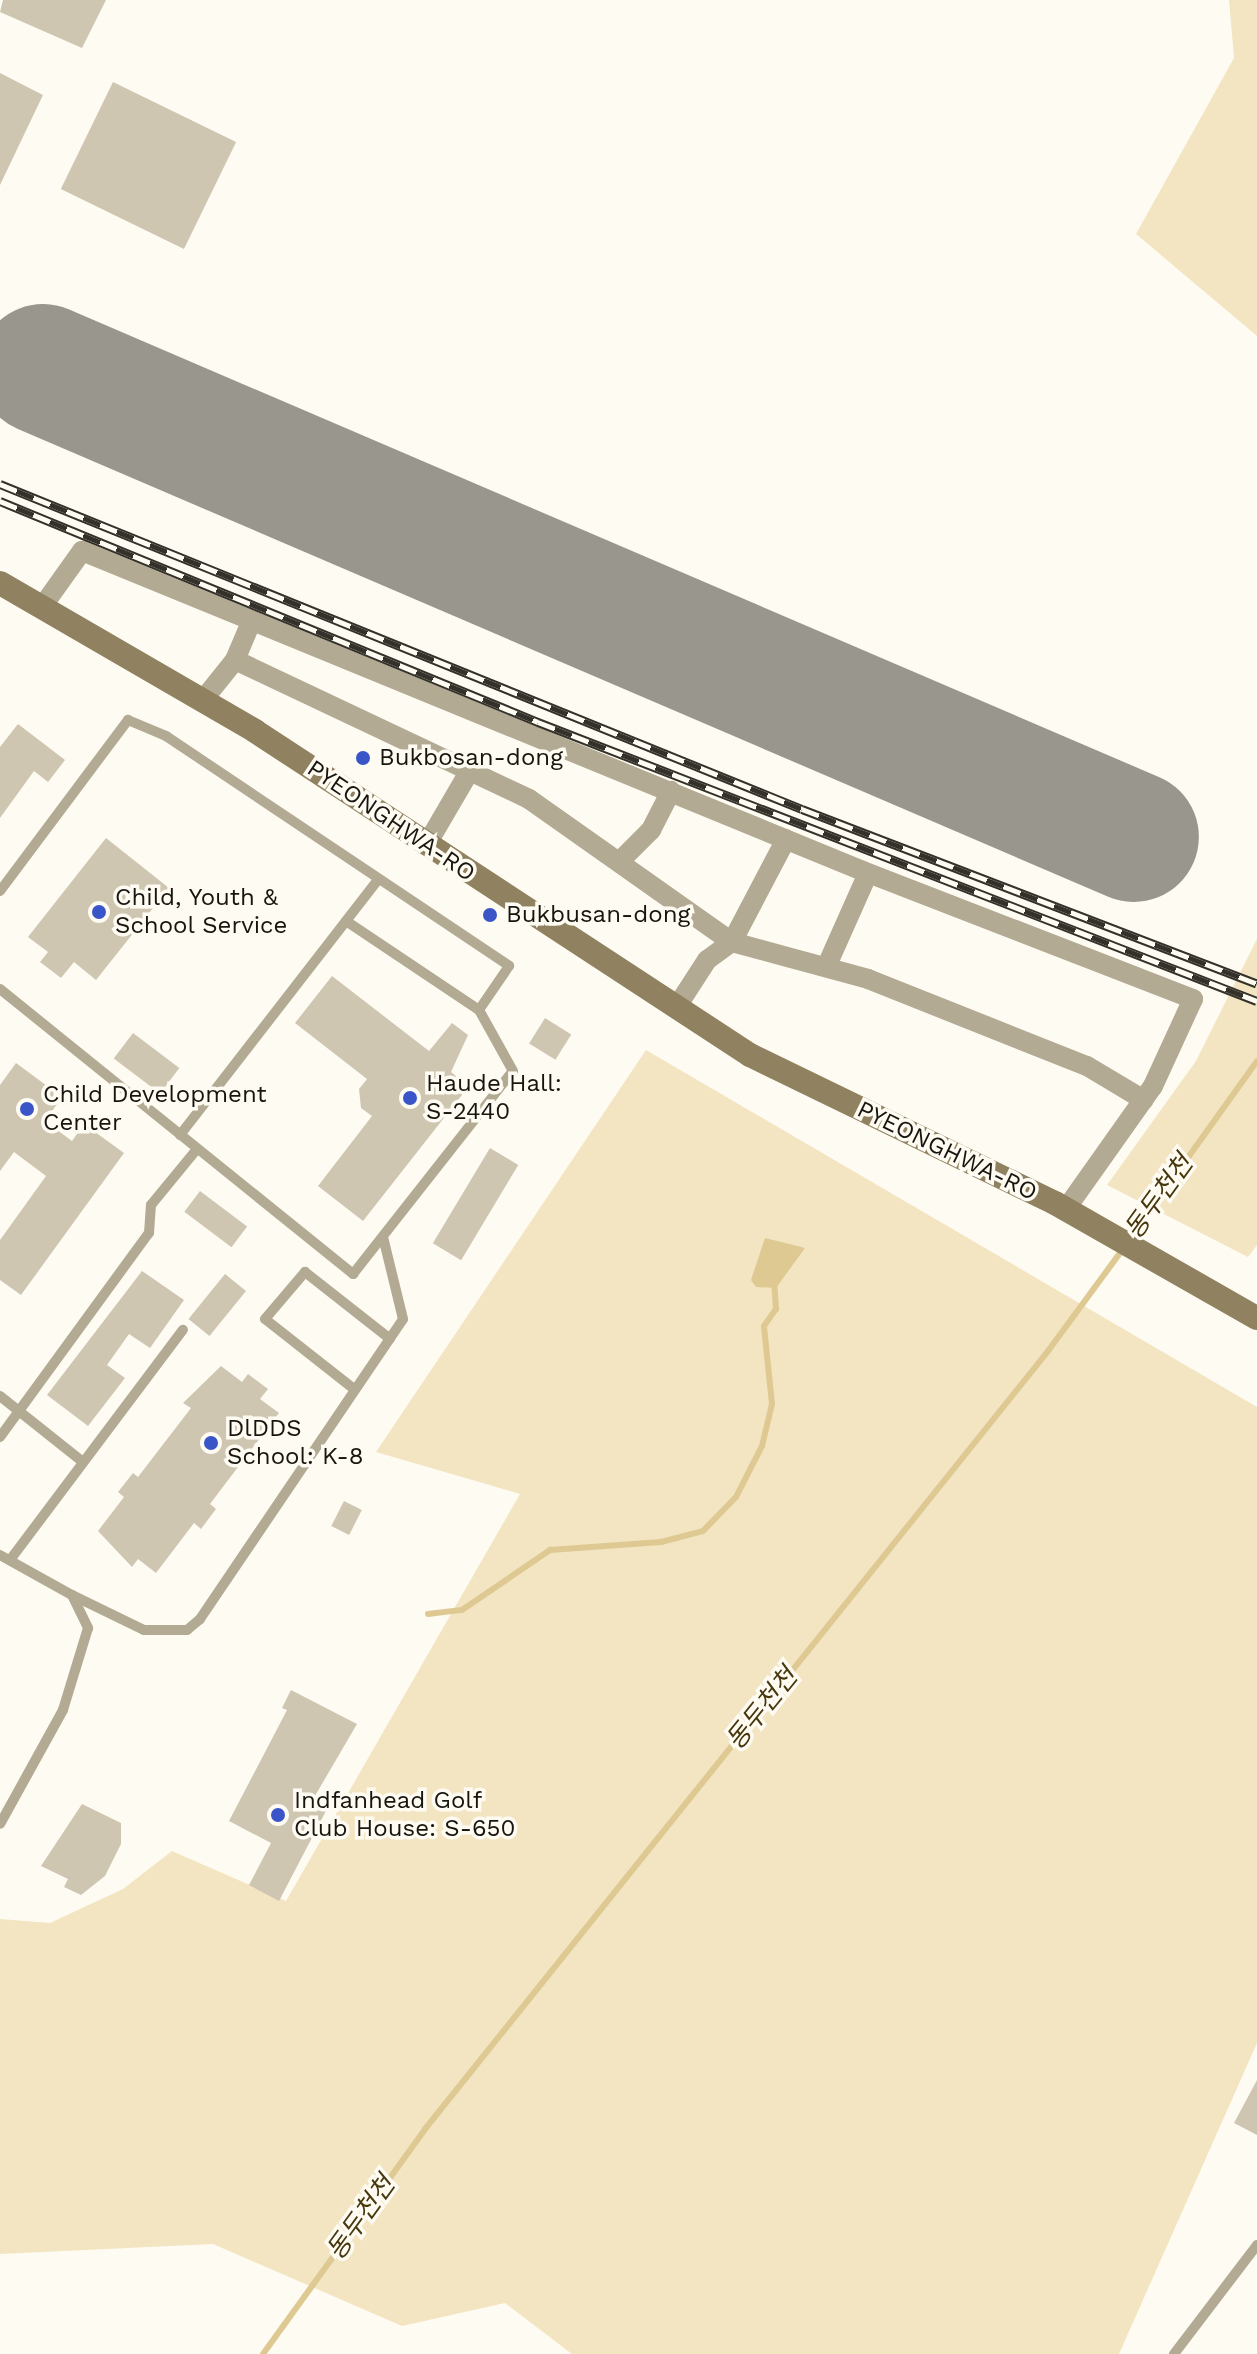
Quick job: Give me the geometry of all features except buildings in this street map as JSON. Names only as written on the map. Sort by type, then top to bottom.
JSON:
[{"type":"main road","name":"PYEONGHWA-RO","points":[[0,583],[203,700],[750,1055],[1072,1213],[1257,1318]]},
{"type":"street","points":[[42,607],[82,551],[868,873],[1193,999],[1144,1100],[1072,1213]]},
{"type":"street","points":[[203,700],[235,660],[252,620]]},
{"type":"street","points":[[235,660],[472,767],[572,824],[732,942],[828,963],[1087,1066],[1144,1100]]},
{"type":"street","points":[[427,844],[472,767]]},
{"type":"street","points":[[620,861],[651,830],[671,791]]},
{"type":"street","points":[[676,1008],[707,960],[732,942],[786,839]]},
{"type":"street","points":[[828,963],[868,873]]},
{"type":"lane","points":[[0,891],[128,720],[166,736],[376,882],[409,896],[509,966],[479,1010]]},
{"type":"lane","points":[[180,1135],[376,882]]},
{"type":"lane","points":[[0,989],[353,1274],[513,1071],[479,1010],[346,921]]},
{"type":"lane","points":[[0,1437],[149,1233],[151,1205],[197,1149]]},
{"type":"lane","points":[[183,1330],[83,1462],[5,1557],[72,1595],[144,1630],[187,1630],[200,1619],[403,1319],[383,1237]]},
{"type":"lane","points":[[354,1389],[265,1319],[305,1272],[390,1339]]},
{"type":"lane","points":[[0,1396],[83,1462]]},
{"type":"lane","points":[[0,1824],[63,1710],[81,1663],[88,1628],[72,1595]]},
{"type":"lane","points":[[1174,2354],[1257,2245]]},
{"type":"shaded area","points":[[1229,0],[1257,0],[1257,336],[1136,234],[1234,58]]},
{"type":"shaded area","points":[[1257,939],[1257,1245],[1248,1257],[1107,1185],[1196,1061]]},
{"type":"shaded area","points":[[646,1050],[1257,1407],[1257,2043],[1119,2354],[572,2354],[505,2303],[402,2326],[213,2244],[0,2254],[0,1919],[50,1923],[123,1889],[172,1851],[286,1901],[520,1494],[376,1452]]},
{"type":"shaded area","points":[[765,1238],[805,1248],[776,1288],[756,1287],[751,1280]]},
{"type":"waterway","name":"동두천천","points":[[1129,1240],[1257,1061]]},
{"type":"waterway","name":"동두천천","points":[[263,2354],[425,2129],[1048,1351],[1123,1249]]},
{"type":"waterway","points":[[428,1614],[462,1610],[550,1550],[661,1542],[703,1531],[736,1497],[762,1446],[772,1404],[764,1326],[776,1309],[774,1280]]},
{"type":"runway","points":[[43,369],[1134,837]]},
{"type":"railway","points":[[0,484],[802,809],[1257,984]]},
{"type":"railway","points":[[0,501],[538,722],[1257,1001]]},
{"type":"place","name":"Bukbosan-dong","points":[[363,758]]},
{"type":"place","name":"Child, Youth & School Service","points":[[99,912]]},
{"type":"place","name":"Bukbusan-dong","points":[[490,915]]},
{"type":"place","name":"Haude Hall: S-2440","points":[[410,1098]]},
{"type":"place","name":"Child Development Center","points":[[27,1109]]},
{"type":"place","name":"DlDDS School: K-8","points":[[211,1443]]},
{"type":"place","name":"Indfanhead Golf Club House: S-650","points":[[278,1815]]}]
